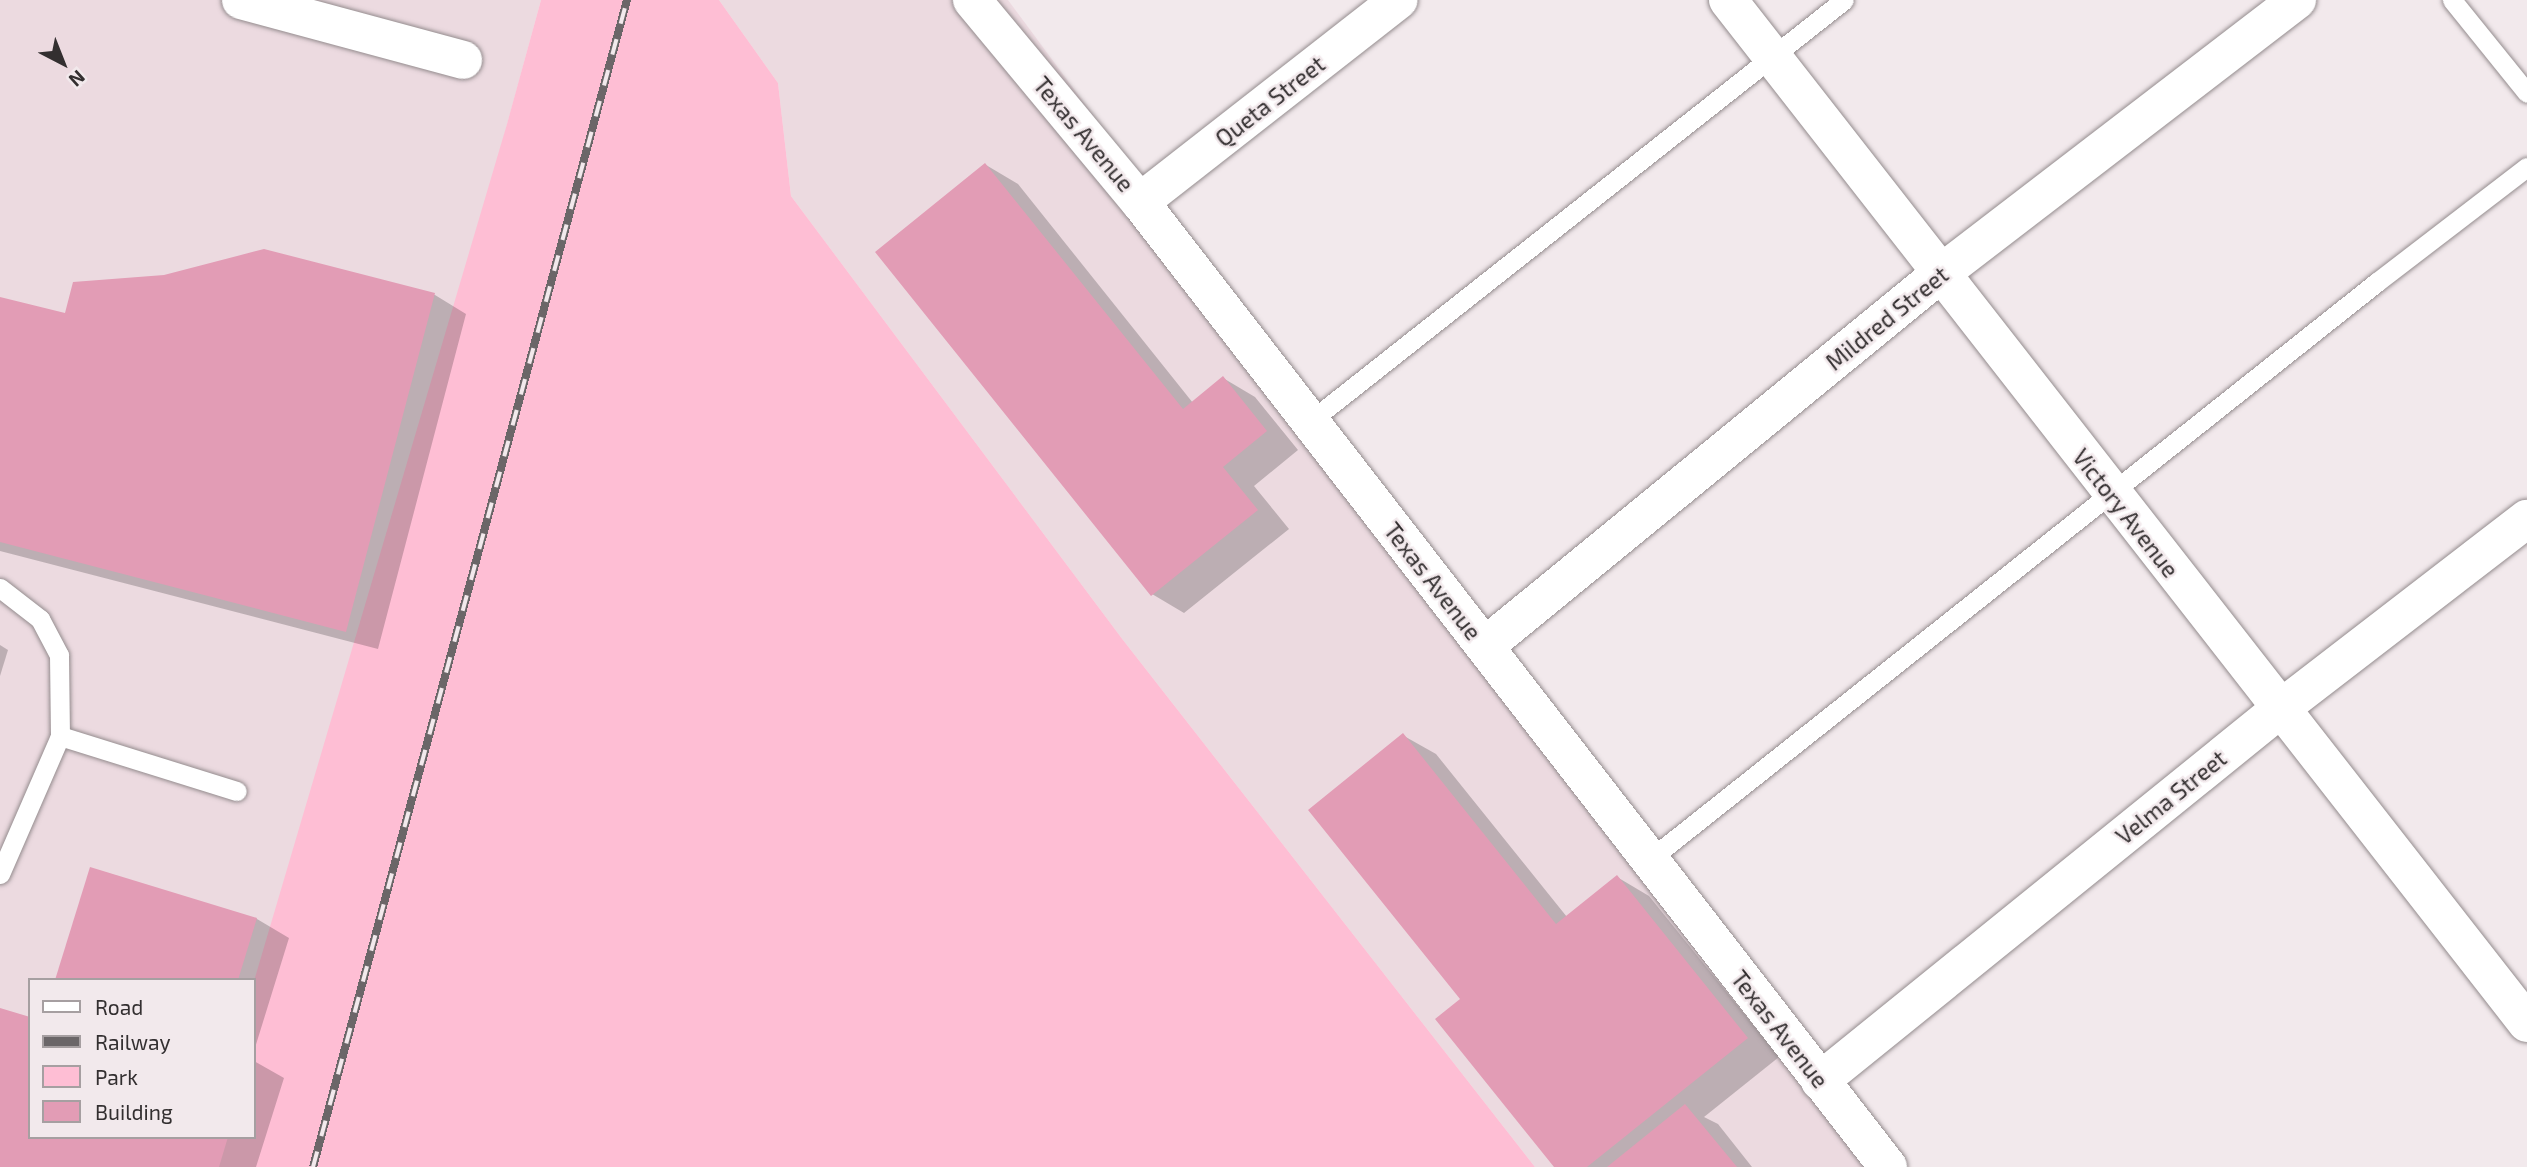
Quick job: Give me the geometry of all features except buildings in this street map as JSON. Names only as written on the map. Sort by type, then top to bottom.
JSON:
[{"type":"street","points":[[241,0],[463,60]]},
{"type":"street","name":"Texas Avenue","points":[[972,0],[1140,202],[1888,1167]]},
{"type":"street","name":"Queta Street","points":[[1140,202],[1399,0]]},
{"type":"street","name":"Victory Avenue","points":[[1728,0],[2527,1023]]},
{"type":"street","name":"Mildred Street","points":[[1485,646],[1941,274],[2297,0]]},
{"type":"street","name":"Velma Street","points":[[1820,1081],[2280,709],[2527,519]]},
{"type":"lane","points":[[1309,422],[1844,0]]},
{"type":"lane","points":[[2452,0],[2527,93]]},
{"type":"lane","points":[[1650,859],[2527,167]]},
{"type":"lane","points":[[0,588],[40,619],[59,655],[60,736],[0,874]]},
{"type":"lane","points":[[60,736],[237,791]]},
{"type":"shaded area","points":[[0,0],[541,0],[489,191],[256,978],[28,978],[28,1139],[0,1167]]},
{"type":"shaded area","points":[[719,0],[1008,0],[1871,1167],[1535,1167],[1123,640],[791,196],[778,83]]},
{"type":"green space","points":[[541,0],[719,0],[778,83],[791,196],[1123,640],[1535,1167],[199,1167],[206,1139],[256,1139],[255,978],[507,124]]},
{"type":"railway","points":[[313,1167],[627,0]]}]
